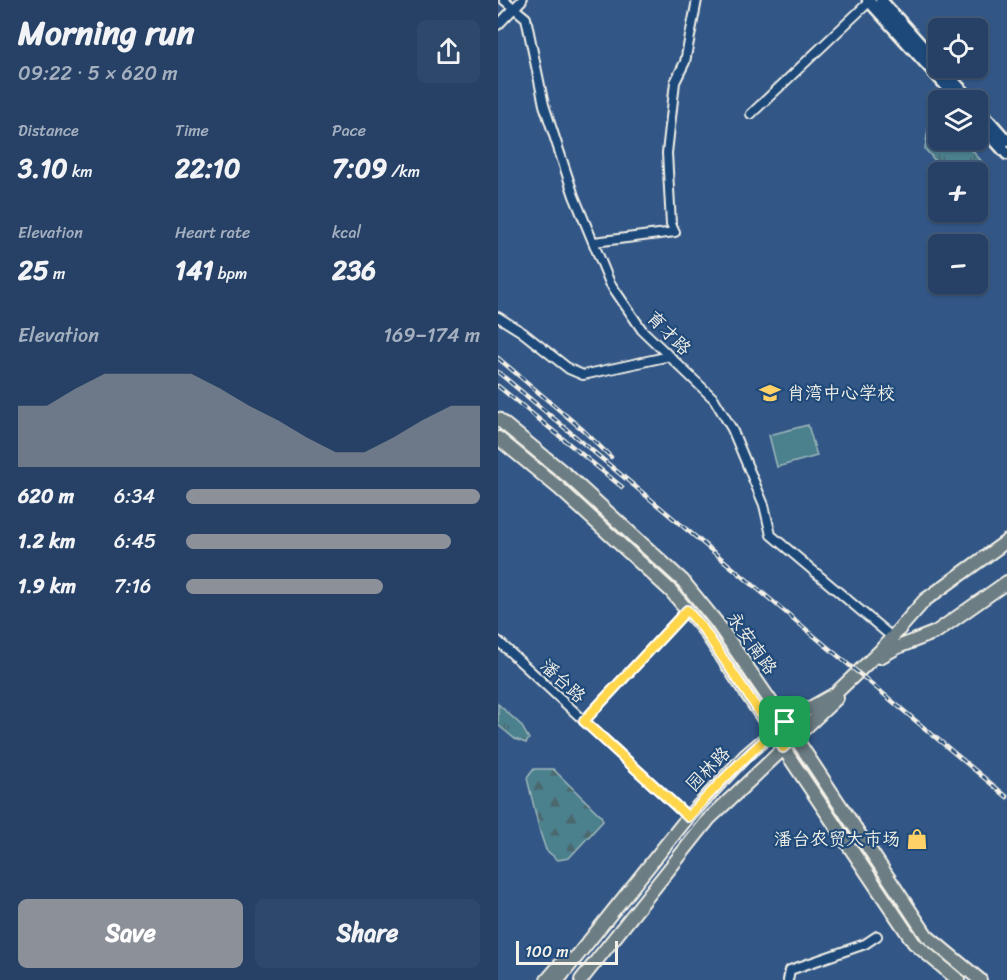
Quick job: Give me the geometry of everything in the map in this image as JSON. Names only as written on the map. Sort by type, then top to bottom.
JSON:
[{"type":"main road","points":[[872,0],[928,54]]},
{"type":"main road","points":[[872,0],[949,90]]},
{"type":"main road","points":[[951,78],[962,90]]},
{"type":"main road","points":[[988,119],[1007,141]]},
{"type":"main road","points":[[988,133],[1007,154]]},
{"type":"main road","name":"永安南路","points":[[498,419],[569,477],[683,581],[717,623],[927,936],[980,980]]},
{"type":"main road","name":"永安南路","points":[[498,438],[560,489],[671,591],[704,630],[914,943],[958,980]]},
{"type":"main road","name":"园林路","points":[[558,980],[688,817],[746,755],[785,722],[834,693],[892,638],[925,600],[1007,541]]},
{"type":"main road","name":"园林路","points":[[581,980],[709,819],[883,654],[936,632],[1007,582]]},
{"type":"main road","name":"园林路","points":[[546,980],[571,952],[596,932]]},
{"type":"main road","name":"园林路","points":[[591,980],[607,956],[609,945]]},
{"type":"street","name":"育才路","points":[[504,0],[526,18],[544,105],[574,196],[610,283],[642,330],[714,399],[732,429],[764,505],[771,535],[892,638]]},
{"type":"street","points":[[498,25],[522,0]]},
{"type":"street","points":[[594,242],[675,232],[671,224],[667,153],[675,82],[685,62],[697,0]]},
{"type":"street","points":[[751,114],[872,0]]},
{"type":"street","points":[[498,317],[522,332],[569,369],[583,375],[670,356]]},
{"type":"street","points":[[584,721],[687,610]]},
{"type":"street","name":"潘台路","points":[[498,641],[688,817]]},
{"type":"street","points":[[788,980],[790,970],[864,944],[877,936]]},
{"type":"green space","points":[[928,130],[928,150],[972,150],[982,162],[936,162],[925,149]]},
{"type":"green space","points":[[808,425],[817,456],[777,467],[769,435]]},
{"type":"green space","points":[[498,704],[521,725],[529,739],[526,743],[515,739],[498,725]]},
{"type":"green space","points":[[534,769],[553,769],[601,816],[603,821],[569,858],[558,860],[546,850],[527,778]]},
{"type":"railway","points":[[498,358],[583,430],[611,457]]},
{"type":"railway","points":[[498,372],[1007,797]]},
{"type":"railway","points":[[498,386],[622,487]]},
{"type":"place","name":"肖湾中心学校","points":[[770,393]]},
{"type":"place","name":"潘台农贸大市场","points":[[917,839]]},
{"type":"route","points":[[785,722],[773,732],[746,755],[688,817],[584,721],[687,610],[704,630],[773,732],[783,748],[795,738],[785,722]]}]
